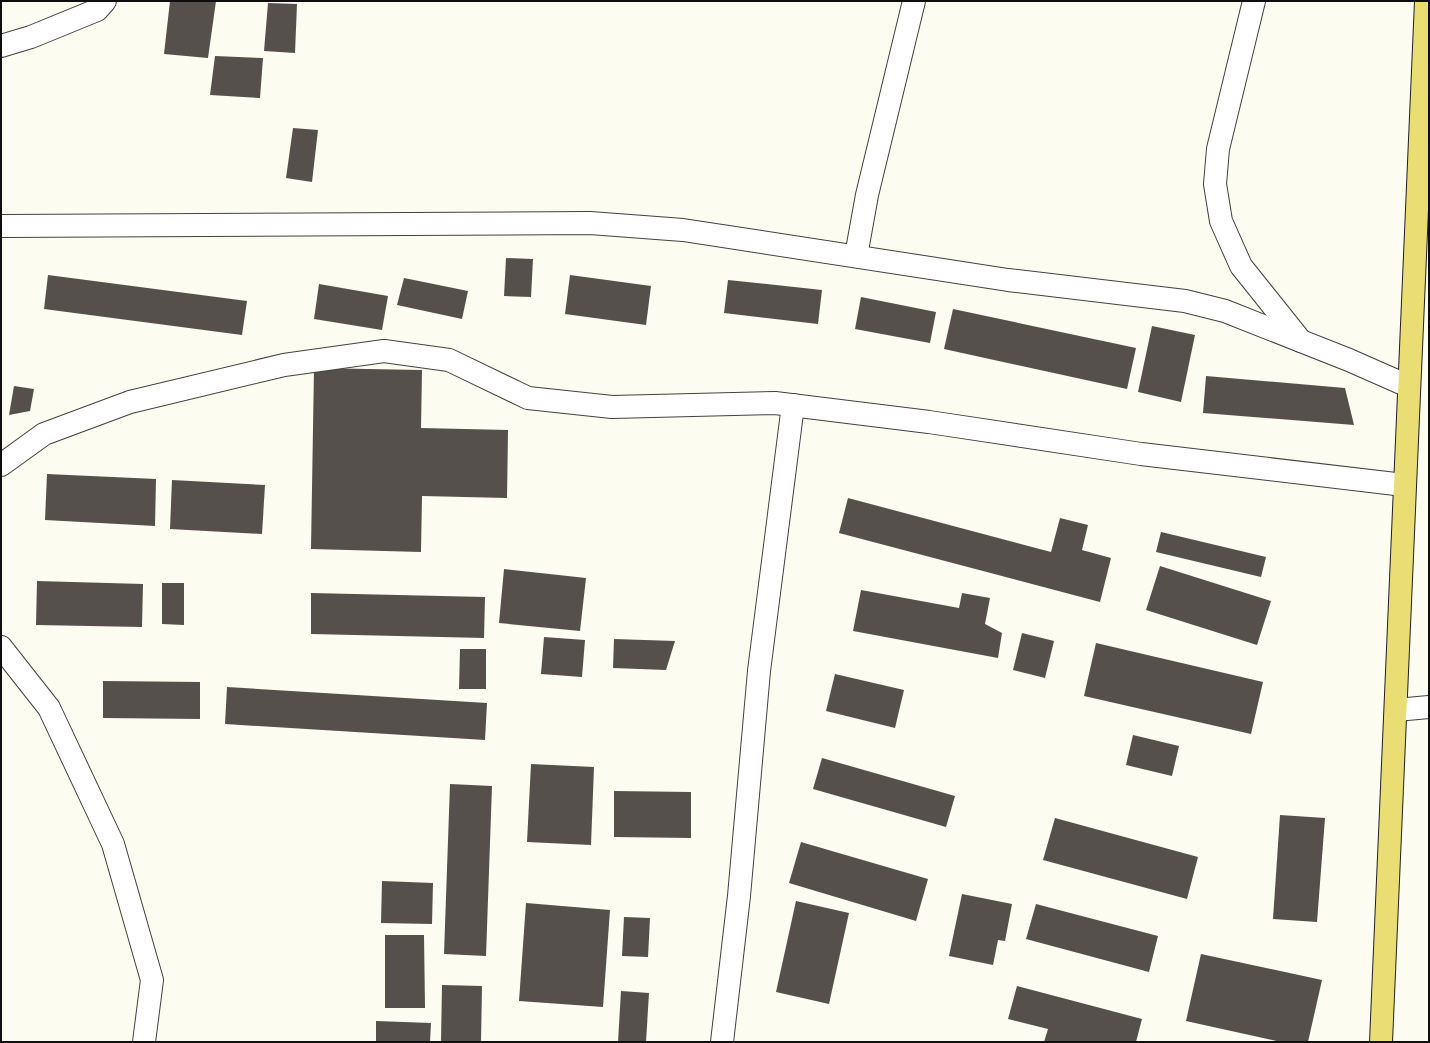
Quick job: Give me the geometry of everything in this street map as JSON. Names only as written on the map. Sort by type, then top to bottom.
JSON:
[{"type":"main road","points":[[1380,1042],[1396,710],[1408,386],[1426,1]]},
{"type":"street","points":[[1,46],[31,37],[97,10],[105,1]]},
{"type":"street","points":[[856,256],[867,195],[914,1]]},
{"type":"street","points":[[1254,1],[1218,149],[1215,184],[1221,221],[1241,266],[1302,342]]},
{"type":"street","points":[[1,226],[590,223],[683,230],[1008,280],[1185,301],[1225,311],[1408,386]]},
{"type":"street","points":[[1,465],[44,434],[130,402],[284,365],[384,351],[449,360],[528,398],[612,407],[776,403],[929,422],[1141,454],[1404,485]]},
{"type":"street","points":[[722,1042],[739,896],[759,671],[793,405]]},
{"type":"street","points":[[1,646],[49,708],[113,844],[152,980],[144,1042]]},
{"type":"street","points":[[1396,710],[1429,707]]},
{"type":"building","points":[[170,1],[216,1],[208,58],[164,54]]},
{"type":"building","points":[[268,3],[297,4],[295,53],[264,51]]},
{"type":"building","points":[[215,56],[263,58],[260,98],[210,95]]},
{"type":"building","points":[[293,128],[318,130],[312,182],[286,178]]},
{"type":"building","points":[[506,258],[533,259],[531,297],[504,296]]},
{"type":"building","points":[[48,275],[247,301],[242,335],[44,309]]},
{"type":"building","points":[[570,275],[651,286],[646,325],[565,314]]},
{"type":"building","points":[[404,278],[468,291],[462,319],[397,305]]},
{"type":"building","points":[[728,280],[822,290],[818,324],[724,313]]},
{"type":"building","points":[[319,284],[388,296],[382,330],[314,319]]},
{"type":"building","points":[[861,297],[936,312],[930,343],[855,329]]},
{"type":"building","points":[[953,309],[1136,348],[1127,389],[944,349]]},
{"type":"building","points":[[1152,326],[1195,335],[1181,402],[1138,392]]},
{"type":"building","points":[[314,368],[422,370],[421,428],[508,430],[507,498],[422,496],[421,552],[311,549]]},
{"type":"building","points":[[1206,376],[1345,388],[1354,425],[1203,413]]},
{"type":"building","points":[[14,386],[34,389],[30,411],[9,415]]},
{"type":"building","points":[[47,474],[156,479],[155,526],[45,520]]},
{"type":"building","points":[[172,480],[265,485],[262,534],[170,529]]},
{"type":"building","points":[[848,498],[1051,552],[1060,518],[1088,525],[1082,550],[1111,558],[1100,602],[839,533]]},
{"type":"building","points":[[1161,532],[1266,557],[1261,577],[1156,552]]},
{"type":"building","points":[[1160,566],[1271,601],[1257,645],[1146,610]]},
{"type":"building","points":[[504,569],[586,578],[580,631],[499,623]]},
{"type":"building","points":[[37,581],[143,584],[142,627],[36,625]]},
{"type":"building","points":[[162,583],[184,583],[184,625],[162,624]]},
{"type":"building","points":[[861,590],[959,608],[962,593],[990,598],[985,624],[1002,633],[998,658],[853,631]]},
{"type":"building","points":[[311,593],[485,597],[484,638],[311,634]]},
{"type":"building","points":[[1022,633],[1054,641],[1045,678],[1013,670]]},
{"type":"building","points":[[544,637],[585,640],[582,677],[541,674]]},
{"type":"building","points":[[614,639],[675,641],[666,670],[613,668]]},
{"type":"building","points":[[1096,643],[1263,682],[1251,734],[1084,696]]},
{"type":"building","points":[[460,649],[486,649],[486,689],[459,689]]},
{"type":"building","points":[[835,674],[904,690],[895,728],[826,711]]},
{"type":"building","points":[[103,681],[200,682],[200,719],[103,718]]},
{"type":"building","points":[[227,687],[487,703],[485,740],[225,724]]},
{"type":"building","points":[[1133,735],[1179,746],[1172,776],[1126,765]]},
{"type":"building","points":[[822,758],[955,796],[946,827],[813,789]]},
{"type":"building","points":[[531,764],[594,767],[591,845],[527,842]]},
{"type":"building","points":[[450,784],[492,786],[486,956],[444,954]]},
{"type":"building","points":[[614,791],[691,792],[691,838],[614,837]]},
{"type":"building","points":[[1280,815],[1325,818],[1317,922],[1273,919]]},
{"type":"building","points":[[1055,818],[1198,857],[1187,899],[1043,860]]},
{"type":"building","points":[[801,842],[928,879],[916,921],[789,883]]},
{"type":"building","points":[[382,881],[433,883],[432,924],[381,923]]},
{"type":"building","points":[[962,894],[1012,904],[1005,941],[998,940],[993,965],[949,956]]},
{"type":"building","points":[[796,901],[849,913],[829,1004],[776,992]]},
{"type":"building","points":[[526,903],[610,910],[603,1007],[519,1001]]},
{"type":"building","points":[[1036,904],[1158,936],[1149,972],[1026,939]]},
{"type":"building","points":[[624,917],[650,918],[648,957],[622,956]]},
{"type":"building","points":[[385,935],[424,935],[425,1008],[385,1008]]},
{"type":"building","points":[[1201,954],[1322,980],[1308,1042],[1281,1042],[1186,1021]]},
{"type":"building","points":[[442,985],[482,986],[481,1042],[441,1042]]},
{"type":"building","points":[[1017,986],[1142,1019],[1136,1042],[1044,1042],[1048,1029],[1008,1019]]},
{"type":"building","points":[[621,991],[649,993],[646,1042],[618,1042]]},
{"type":"building","points":[[376,1021],[431,1023],[430,1042],[376,1042]]}]
